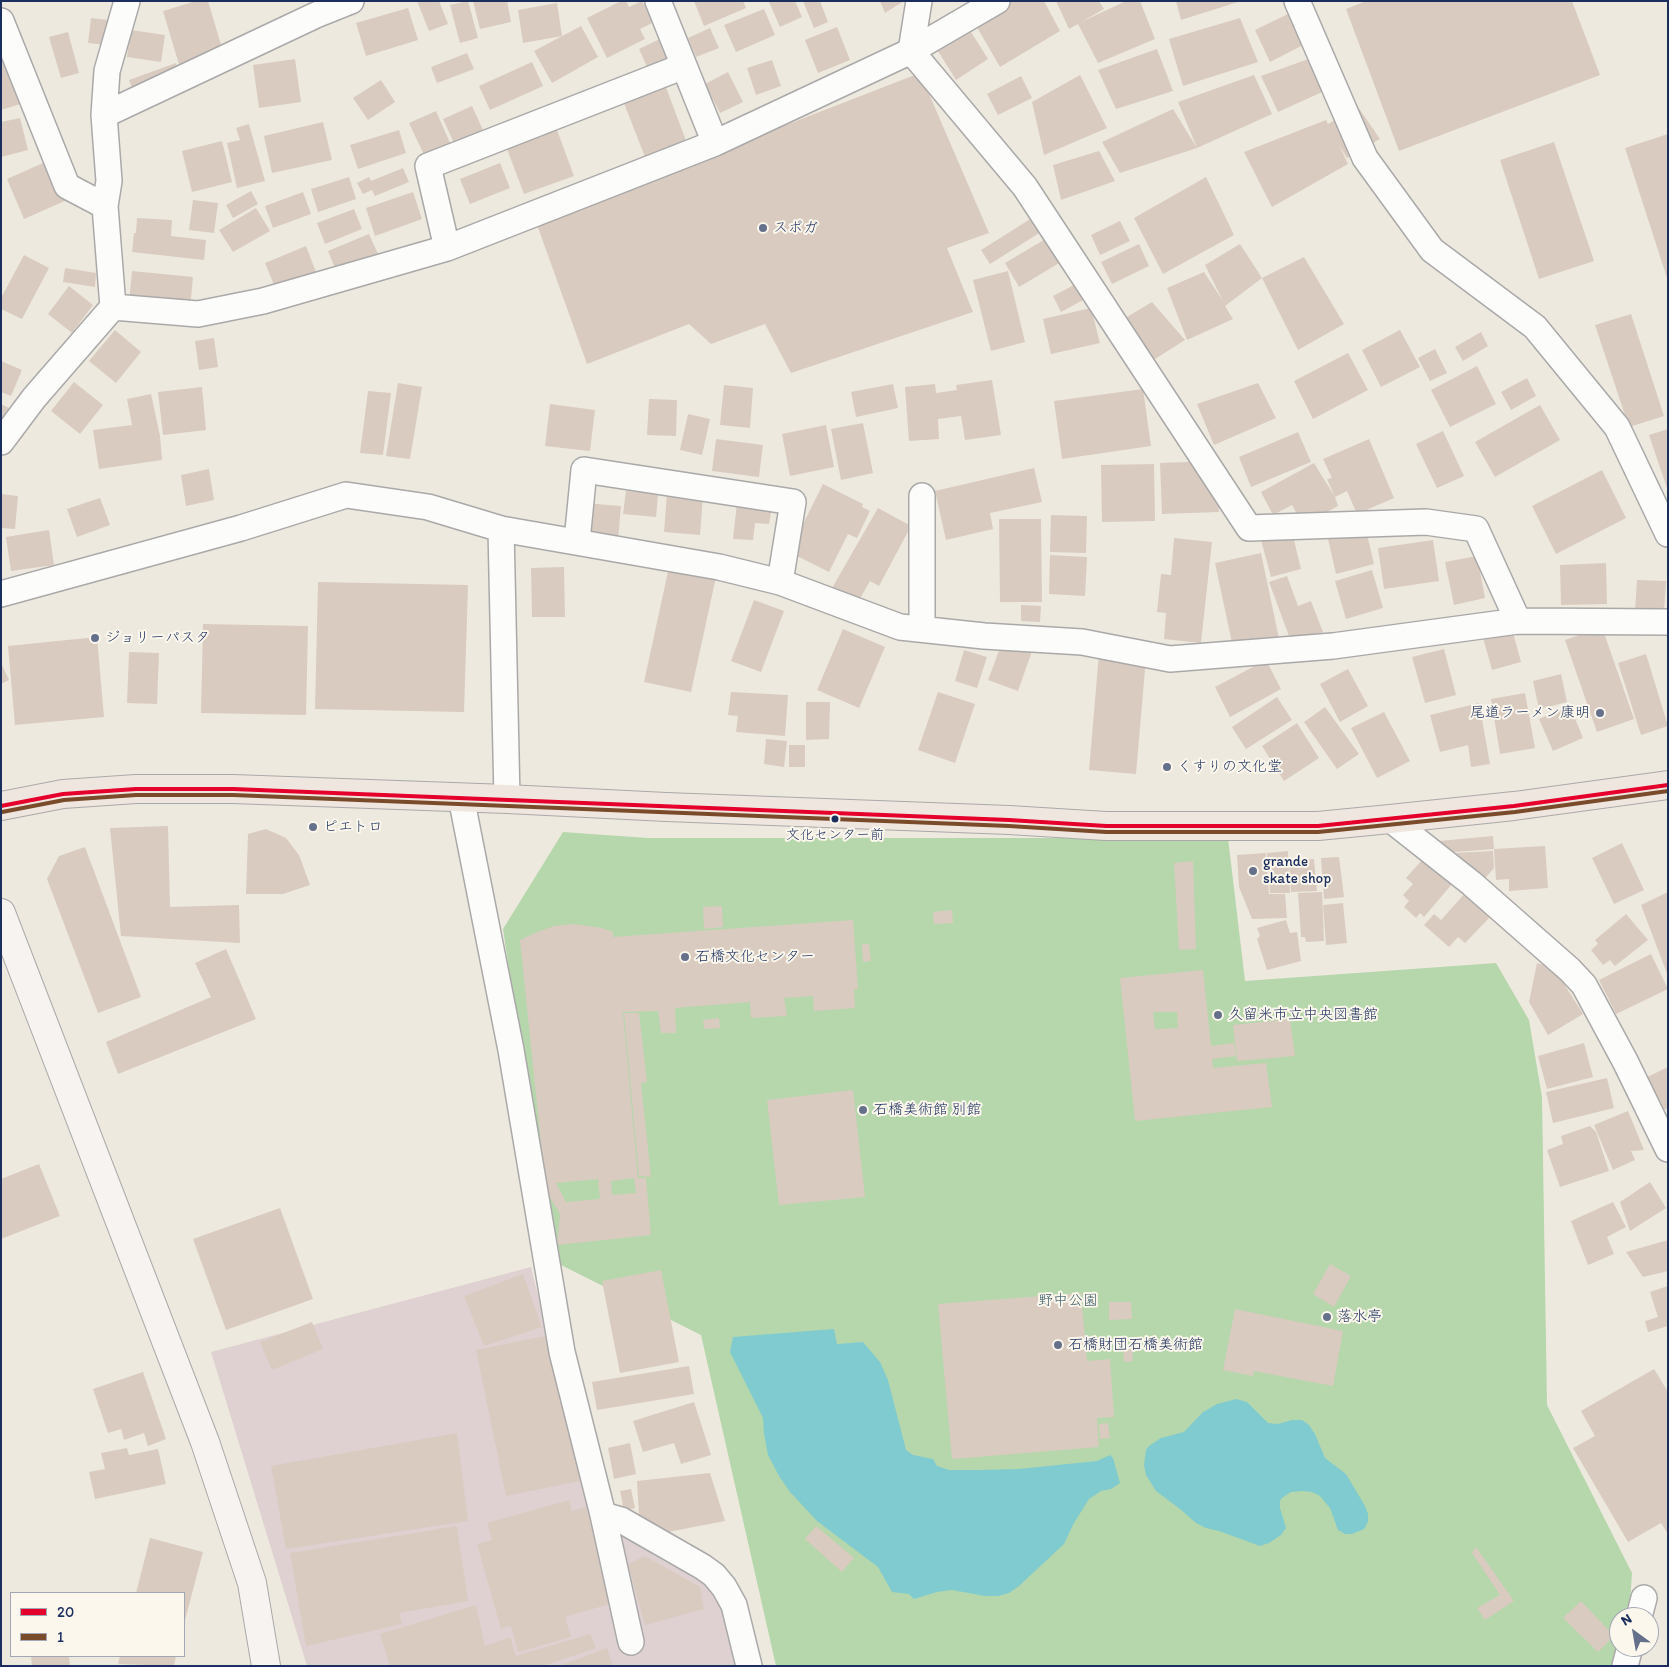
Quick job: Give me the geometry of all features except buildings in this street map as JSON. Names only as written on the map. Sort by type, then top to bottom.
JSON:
[{"type":"highway","points":[[1,806],[63,794],[136,789],[233,789],[1009,820],[1106,826],[1318,826],[1514,806],[1668,785]]},
{"type":"street","points":[[1,442],[34,398],[113,307],[104,206],[110,181],[104,115],[107,71],[127,1]]},
{"type":"street","points":[[104,115],[316,15],[350,1]]},
{"type":"street","points":[[658,1],[715,143]]},
{"type":"street","points":[[919,1],[912,51],[1025,187],[1249,528],[1426,522],[1476,529],[1518,621]]},
{"type":"street","points":[[113,307],[198,314],[263,301],[447,248],[715,143],[912,51],[997,1]]},
{"type":"street","points":[[1297,1],[1365,158],[1432,250],[1535,327],[1617,427],[1668,534]]},
{"type":"street","points":[[1,21],[67,186],[104,206]]},
{"type":"street","points":[[447,248],[428,166],[684,66]]},
{"type":"street","points":[[577,541],[584,470],[792,502],[780,582]]},
{"type":"street","points":[[1,594],[241,528],[346,495],[428,507],[501,529],[718,567],[780,582],[900,627],[984,636],[1082,642],[1170,659],[1332,646],[1518,621],[1668,622]]},
{"type":"street","points":[[922,496],[922,629]]},
{"type":"street","points":[[501,529],[508,799]]},
{"type":"street","points":[[461,797],[511,1050],[562,1352],[603,1515],[631,1642]]},
{"type":"street","points":[[1390,820],[1471,883],[1570,970],[1584,985],[1625,1061],[1668,1149]]},
{"type":"street","points":[[1,913],[205,1442],[252,1584],[266,1666]]},
{"type":"street","points":[[603,1515],[621,1520],[714,1575],[724,1587],[734,1605],[749,1666]]},
{"type":"shaded area","points":[[531,1267],[589,1502],[655,1556],[718,1591],[735,1666],[307,1666],[211,1352]]},
{"type":"green space","name":"野中公園","points":[[563,832],[648,838],[1228,838],[1245,981],[1496,963],[1529,1020],[1542,1097],[1547,1405],[1632,1573],[1630,1607],[1609,1607],[1609,1657],[1622,1657],[1625,1666],[776,1666],[701,1335],[559,1264],[528,1098],[503,929]]},
{"type":"water","points":[[834,1329],[837,1344],[863,1342],[880,1362],[888,1380],[906,1450],[913,1455],[933,1459],[937,1466],[949,1470],[978,1470],[1019,1469],[1097,1461],[1110,1455],[1113,1458],[1120,1483],[1111,1489],[1101,1491],[1089,1499],[1064,1544],[1009,1593],[998,1596],[985,1596],[952,1590],[937,1592],[914,1599],[909,1594],[892,1592],[878,1567],[817,1521],[790,1492],[779,1476],[768,1455],[763,1418],[730,1352],[733,1337]]},
{"type":"water","points":[[1236,1399],[1247,1402],[1268,1423],[1278,1424],[1292,1420],[1302,1420],[1309,1425],[1325,1458],[1346,1474],[1365,1506],[1368,1522],[1364,1529],[1352,1534],[1345,1534],[1338,1530],[1330,1508],[1320,1496],[1312,1492],[1291,1492],[1280,1501],[1280,1508],[1286,1528],[1281,1535],[1269,1543],[1260,1546],[1196,1523],[1156,1491],[1146,1475],[1144,1465],[1146,1450],[1149,1446],[1161,1438],[1184,1432],[1203,1412],[1217,1404]]},
{"type":"transit line","name":"20","points":[[1,806],[63,794],[136,789],[233,789],[1009,820],[1106,826],[1318,826],[1514,806],[1668,785]]},
{"type":"transit line","name":"1","points":[[2,812],[64,800],[136,795],[233,795],[1009,826],[1106,832],[1318,832],[1515,812],[1668,791]]},
{"type":"place","name":"スポガ","points":[[763,228]]},
{"type":"place","name":"ジョリーパスタ","points":[[95,638]]},
{"type":"place","name":"尾道ラーメン康明","points":[[1600,713]]},
{"type":"place","name":"くすりの文化堂","points":[[1167,767]]},
{"type":"place","name":"文化センター前","points":[[835,819]]},
{"type":"place","name":"ピエトロ","points":[[313,827]]},
{"type":"place","name":"grande skate shop","points":[[1253,871]]},
{"type":"place","name":"石橋文化センター","points":[[685,957]]},
{"type":"place","name":"久留米市立中央図書館","points":[[1218,1015]]},
{"type":"place","name":"石橋美術館 別館","points":[[863,1110]]},
{"type":"place","name":"落水亭","points":[[1327,1317]]},
{"type":"place","name":"石橋財団石橋美術館","points":[[1058,1345]]}]
